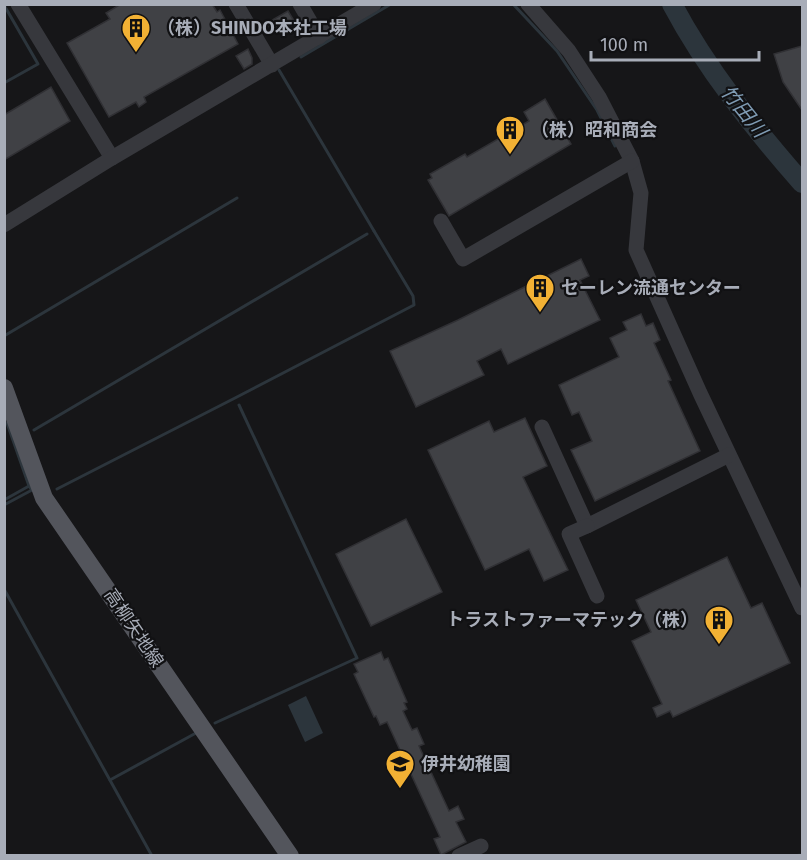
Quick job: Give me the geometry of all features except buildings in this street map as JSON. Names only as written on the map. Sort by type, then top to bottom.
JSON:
[{"type":"main road","name":"高柳矢地線","points":[[4,388],[44,498],[290,855]]},
{"type":"street","points":[[18,4],[112,158]]},
{"type":"street","points":[[236,4],[272,65]]},
{"type":"street","points":[[4,225],[112,158],[374,4]]},
{"type":"street","points":[[528,4],[569,51],[599,97],[632,161],[641,193],[636,250],[700,393],[802,608]]},
{"type":"street","points":[[304,6],[319,38]]},
{"type":"street","points":[[441,221],[463,259],[632,161]]},
{"type":"street","points":[[542,427],[587,526]]},
{"type":"street","points":[[597,596],[569,534],[729,455]]},
{"type":"street","points":[[459,855],[481,846]]},
{"type":"shaded area","points":[[306,696],[323,733],[305,742],[288,705]]},
{"type":"waterway","points":[[301,57],[391,4]]},
{"type":"waterway","points":[[513,4],[557,51],[597,110],[615,146]]},
{"type":"waterway","name":"竹田川","points":[[672,4],[700,52],[732,98],[802,183]]},
{"type":"waterway","points":[[4,5],[38,64],[4,83]]},
{"type":"waterway","points":[[279,70],[374,231]]},
{"type":"waterway","points":[[4,336],[237,198]]},
{"type":"waterway","points":[[57,489],[414,305],[413,296],[374,231]]},
{"type":"waterway","points":[[34,430],[367,234]]},
{"type":"waterway","points":[[215,723],[357,658],[239,405]]},
{"type":"waterway","points":[[4,505],[32,490],[7,423]]},
{"type":"waterway","points":[[4,500],[29,486]]},
{"type":"waterway","points":[[4,589],[152,856]]},
{"type":"waterway","points":[[110,780],[196,733]]},
{"type":"waterway","points":[[792,856],[802,855]]},
{"type":"place","name":"（株）SHINDO本社工場","points":[[136,54]]},
{"type":"place","name":"（株）昭和商会","points":[[510,156]]},
{"type":"place","name":"セーレン流通センター","points":[[540,314]]},
{"type":"place","name":"トラストファーマテック（株）","points":[[719,646]]},
{"type":"place","name":"伊井幼稚園","points":[[400,790]]}]
